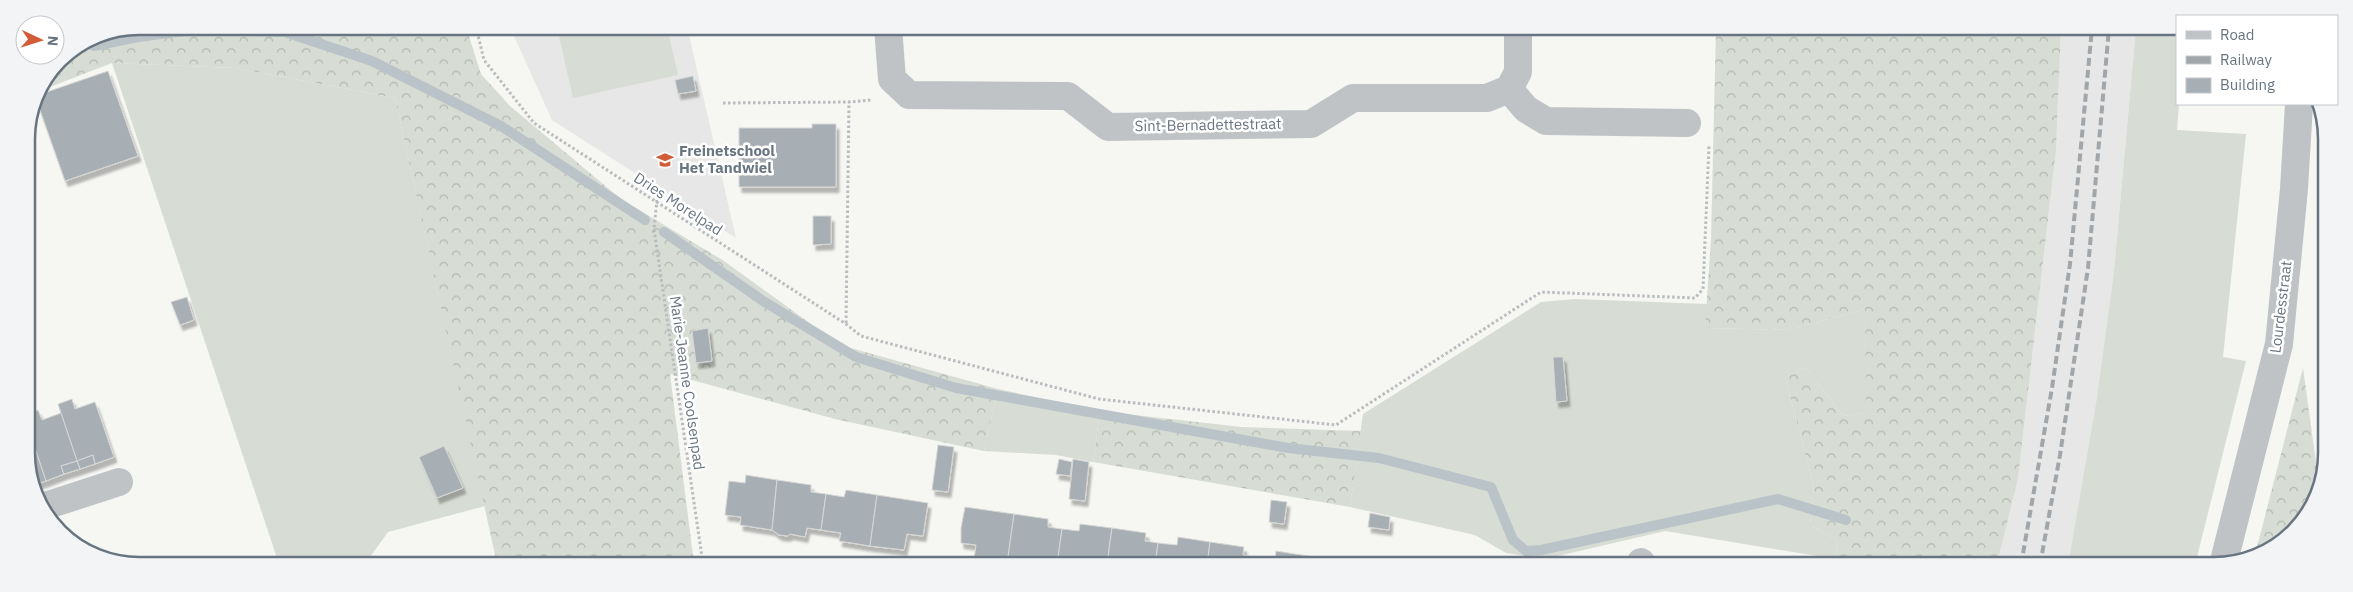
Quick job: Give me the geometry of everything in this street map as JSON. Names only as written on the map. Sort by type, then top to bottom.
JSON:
[{"type":"street","points":[[889,35],[892,78],[908,95]]},
{"type":"street","points":[[1518,35],[1518,72],[1509,89],[1526,109],[1546,121],[1687,123]]},
{"type":"street","name":"Sint-Bernadettestraat","points":[[908,95],[1068,96],[1108,127],[1311,124],[1353,98],[1486,98],[1509,89]]},
{"type":"street","name":"Lourdesstraat","points":[[2224,556],[2279,344],[2294,189],[2299,105]]},
{"type":"street","points":[[49,505],[120,482]]},
{"type":"path","name":"Dries Morelpad","points":[[478,35],[484,60],[534,123],[656,204],[846,324],[861,336],[1099,400],[1336,425],[1541,292],[1695,298],[1703,289],[1710,124],[1687,123]]},
{"type":"path","points":[[723,103],[849,102],[908,95]]},
{"type":"path","points":[[846,324],[849,102]]},
{"type":"path","name":"Marie-Jeanne Coolsenpad","points":[[658,190],[654,229],[702,557]]},
{"type":"shaded area","name":"Freinetschool Het Tandwiel","points":[[514,35],[689,35],[736,238],[552,120]]},
{"type":"shaded area","points":[[2061,35],[2135,35],[2114,271],[2097,397],[2069,557],[1999,557],[2018,478],[2056,150]]},
{"type":"green space","points":[[133,35],[469,35],[481,74],[510,106],[621,199],[724,261],[840,345],[998,389],[984,451],[835,419],[670,374],[693,557],[495,557],[395,98],[235,68],[112,63],[49,87],[66,66],[87,49],[99,43]]},
{"type":"green space","points":[[559,35],[669,35],[678,75],[573,98]]},
{"type":"green space","points":[[1716,35],[2061,35],[2056,150],[2018,478],[1999,557],[1835,557],[1838,541],[1810,525],[1814,487],[1785,377],[1806,368],[1843,416],[1866,413],[1865,309],[1789,330],[1705,328],[1711,239]]},
{"type":"green space","points":[[2135,35],[2176,35],[2176,105],[2179,105],[2177,130],[2246,134],[2223,357],[2246,361],[2197,557],[2069,557],[2097,397],[2114,271]]},
{"type":"green space","points":[[112,63],[235,68],[395,98],[485,506],[388,532],[370,557],[277,557]]},
{"type":"green space","points":[[1575,299],[1707,304],[1705,328],[1789,330],[1865,309],[1867,413],[1843,416],[1806,368],[1785,377],[1814,487],[1810,525],[1838,541],[1835,557],[1823,557],[1665,531],[1554,557],[1532,557],[1506,553],[1475,535],[1350,507],[1363,414],[1541,302]]},
{"type":"green space","points":[[2303,368],[2316,473],[2307,499],[2300,511],[2282,531],[2257,548]]},
{"type":"green space","points":[[998,389],[1100,411],[1093,462],[1056,455],[984,451]]},
{"type":"green space","points":[[1100,411],[1241,427],[1361,431],[1350,507],[1093,462]]},
{"type":"building","points":[[108,71],[138,156],[65,181],[40,110],[46,92]]},
{"type":"building","points":[[693,76],[696,91],[678,94],[675,80]]},
{"type":"building","points":[[812,124],[836,124],[836,187],[739,187],[739,128],[812,128]]},
{"type":"building","points":[[813,216],[831,216],[831,244],[813,245]]},
{"type":"building","points":[[187,297],[194,320],[180,325],[171,302]]},
{"type":"building","points":[[708,328],[712,361],[696,363],[692,331]]},
{"type":"building","points":[[1553,357],[1563,357],[1567,401],[1556,402]]},
{"type":"building","points":[[72,399],[75,409],[95,402],[114,457],[95,464],[93,455],[77,461],[58,404]]},
{"type":"building","points":[[38,410],[42,420],[61,413],[77,461],[61,466],[64,474],[46,481],[35,449],[35,411]]},
{"type":"building","points":[[938,445],[954,447],[948,492],[932,490]]},
{"type":"building","points":[[444,446],[463,488],[437,498],[419,457]]},
{"type":"building","points":[[35,449],[46,481],[40,483],[37,473]]},
{"type":"building","points":[[93,455],[95,464],[80,469],[77,461]]},
{"type":"building","points":[[1059,459],[1072,462],[1070,476],[1056,474]]},
{"type":"building","points":[[1073,459],[1089,462],[1085,501],[1069,499]]},
{"type":"building","points":[[77,461],[80,469],[64,474],[61,466]]},
{"type":"building","points":[[746,475],[777,480],[772,530],[740,525],[741,517],[725,515],[729,481],[745,483]]},
{"type":"building","points":[[777,480],[811,485],[811,492],[826,494],[821,530],[807,528],[805,537],[790,534],[788,536],[779,535],[772,530]]},
{"type":"building","points":[[846,490],[877,495],[870,546],[839,541],[841,533],[821,530],[826,494],[844,497]]},
{"type":"building","points":[[877,495],[928,503],[923,536],[907,534],[904,550],[870,546]]},
{"type":"building","points":[[1271,500],[1287,502],[1284,524],[1269,522]]},
{"type":"building","points":[[965,507],[1014,514],[1008,557],[974,557],[976,545],[961,543],[961,528]]},
{"type":"building","points":[[1370,513],[1390,517],[1389,530],[1368,527]]},
{"type":"building","points":[[1014,514],[1048,519],[1048,527],[1062,529],[1058,557],[1008,557]]},
{"type":"building","points":[[1080,524],[1112,528],[1108,557],[1058,557],[1062,529],[1079,531]]},
{"type":"building","points":[[1112,528],[1146,533],[1145,541],[1158,543],[1156,557],[1108,557]]},
{"type":"building","points":[[1178,537],[1210,542],[1208,557],[1156,557],[1158,543],[1177,545]]},
{"type":"building","points":[[1210,542],[1244,547],[1243,555],[1253,557],[1208,557]]},
{"type":"building","points":[[1276,551],[1308,556],[1308,557],[1275,557]]},
{"type":"waterway","points":[[94,46],[154,35]]},
{"type":"waterway","points":[[294,35],[372,61],[501,126],[645,220]]},
{"type":"waterway","points":[[664,232],[763,301],[856,357],[956,388],[1288,448],[1379,458],[1491,487],[1513,540],[1526,551],[1541,550],[1778,499],[1846,520]]},
{"type":"railway","points":[[2022,557],[2052,388],[2070,264],[2091,35]]},
{"type":"railway","points":[[2041,557],[2060,455],[2088,268],[2108,35]]},
{"type":"place","name":"Freinetschool Het Tandwiel","points":[[665,160]]}]
